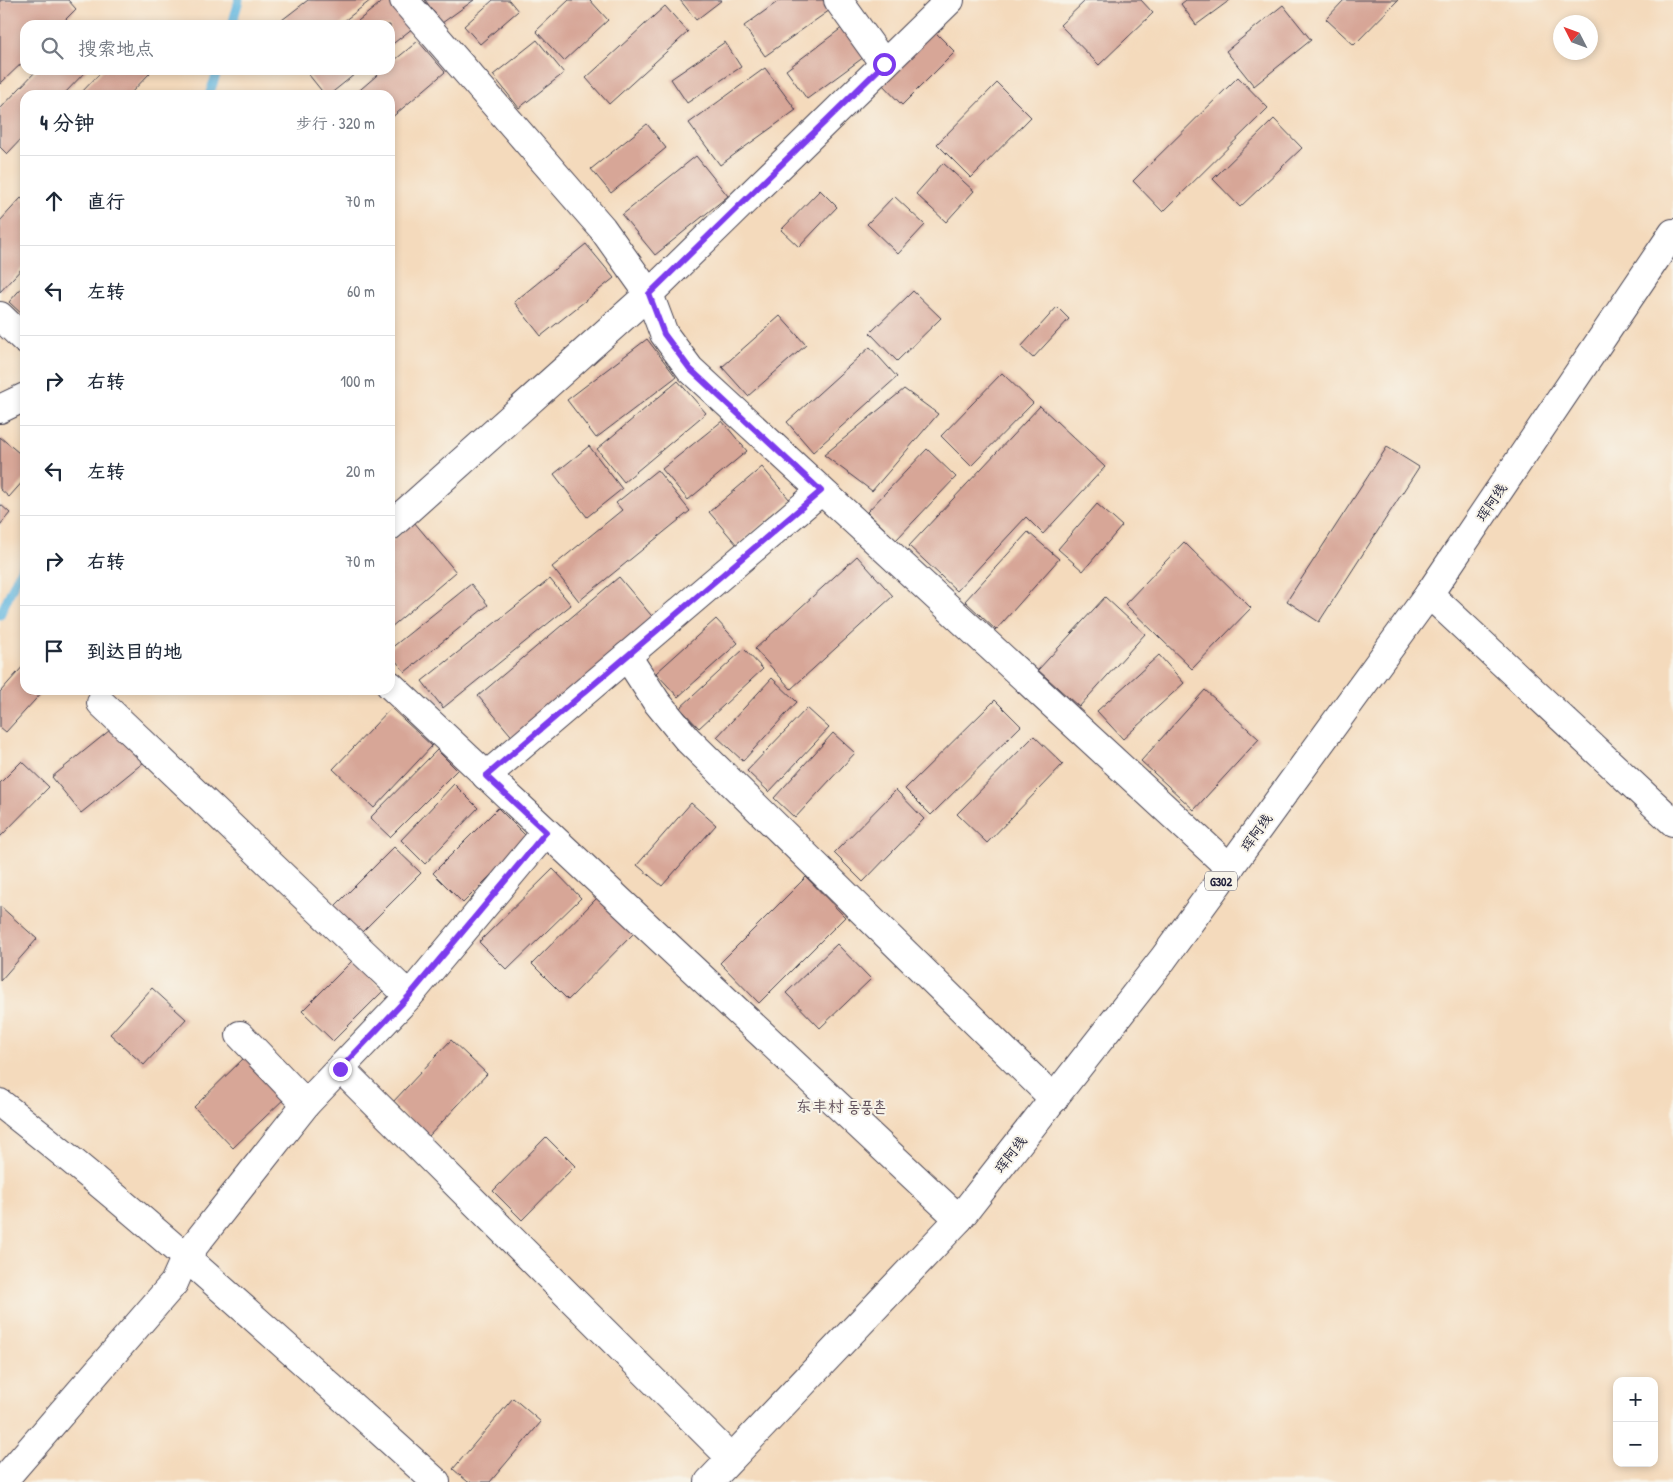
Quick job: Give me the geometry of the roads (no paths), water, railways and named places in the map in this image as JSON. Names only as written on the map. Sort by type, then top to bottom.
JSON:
[{"type":"main road","points":[[404,0],[602,228],[649,294],[664,334],[690,369],[1230,868]]},
{"type":"main road","points":[[838,0],[884,64]]},
{"type":"main road","points":[[395,522],[649,294],[950,0]]},
{"type":"main road","name":"珲阿线","points":[[710,1482],[959,1219],[1054,1098],[1230,868],[1429,594],[1673,233]]},
{"type":"main road","points":[[0,316],[20,335]]},
{"type":"main road","points":[[0,409],[20,399]]},
{"type":"main road","points":[[486,776],[821,491]]},
{"type":"main road","points":[[1429,594],[1673,822]]},
{"type":"main road","points":[[628,656],[656,701],[687,739],[1054,1098]]},
{"type":"main road","points":[[395,690],[959,1219]]},
{"type":"main road","points":[[101,703],[409,996]]},
{"type":"main road","points":[[2,1482],[168,1290],[186,1256],[306,1104],[409,996],[546,832]]},
{"type":"main road","points":[[240,1035],[306,1104]]},
{"type":"main road","points":[[340,1069],[731,1458]]},
{"type":"main road","points":[[0,1104],[78,1164],[186,1256],[436,1482]]},
{"type":"waterway","points":[[233,20],[239,0]]},
{"type":"waterway","points":[[211,90],[216,75]]},
{"type":"waterway","points":[[0,615],[20,571]]},
{"type":"district","name":"东丰村 동풍촌","points":[[841,1106]]}]
